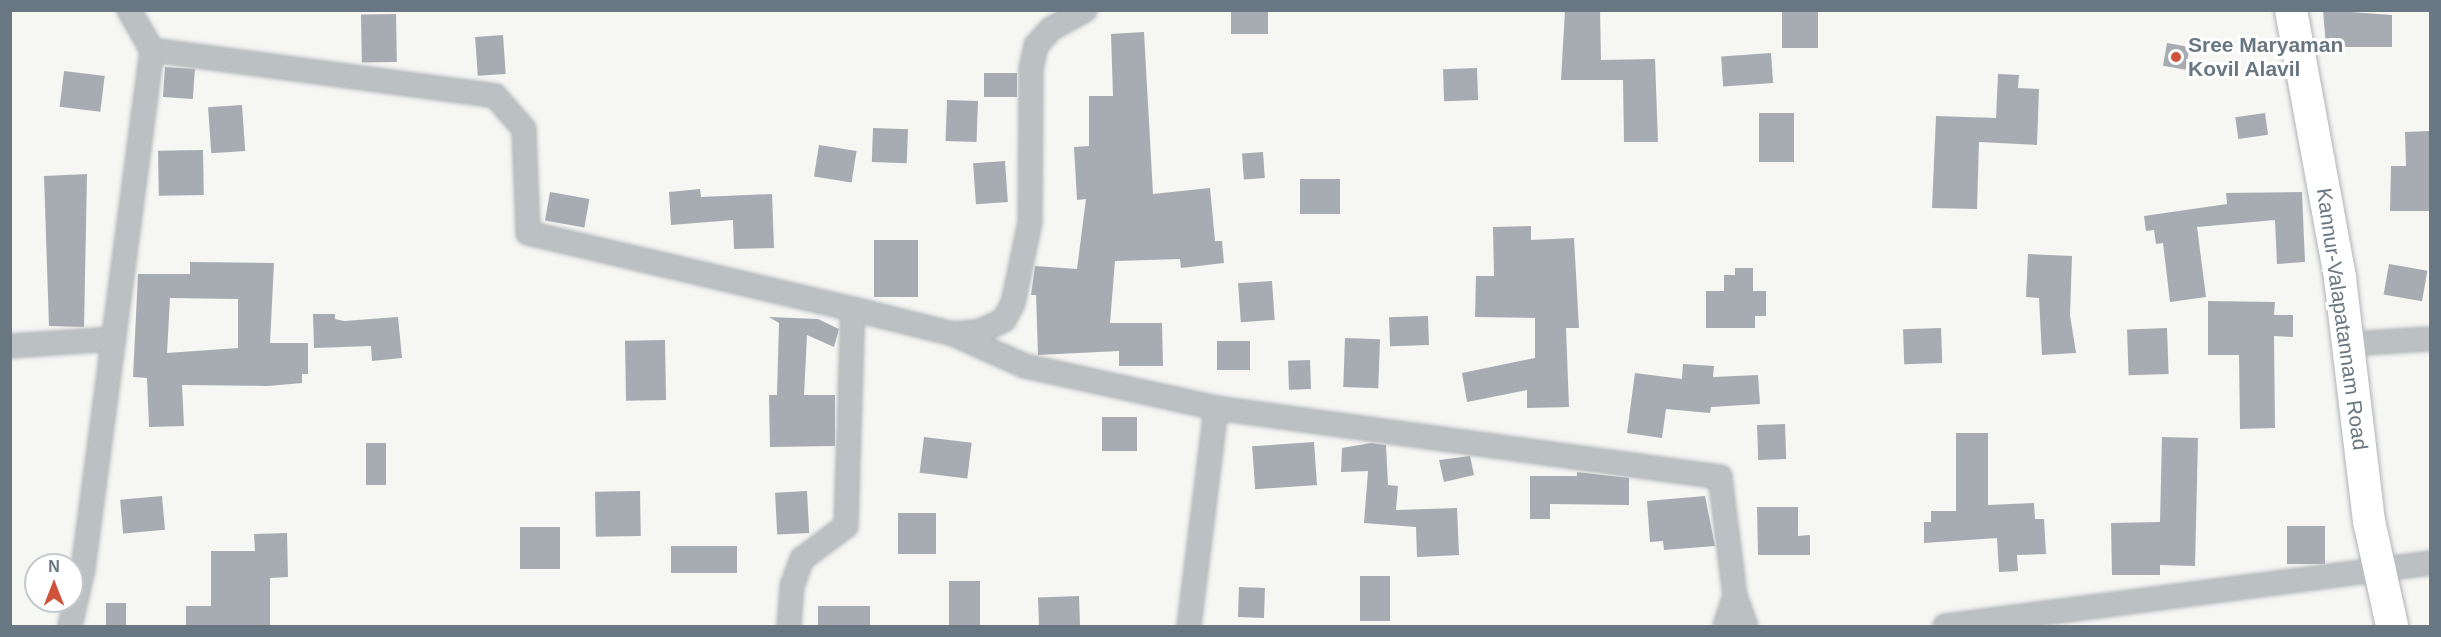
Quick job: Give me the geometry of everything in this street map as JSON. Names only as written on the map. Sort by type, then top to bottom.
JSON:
[{"type":"main road","name":"Kannur-Valapatannam Road","points":[[2291,10],[2348,344],[2380,573],[2392,627]]},
{"type":"street","points":[[70,627],[113,339],[152,50],[129,10]]},
{"type":"street","points":[[953,334],[981,331],[1004,320],[1013,303],[1030,222],[1031,69],[1036,46],[1051,29],[1085,10]]},
{"type":"street","points":[[152,50],[495,96],[524,129],[528,233],[953,334],[1025,366],[1216,408],[1720,477],[1735,596],[1746,627]]},
{"type":"street","points":[[789,627],[792,586],[802,559],[846,526],[854,309]]},
{"type":"street","points":[[10,346],[113,339]]},
{"type":"street","points":[[2348,344],[2430,339]]},
{"type":"street","points":[[1189,627],[1216,408]]},
{"type":"street","points":[[1945,627],[2174,594],[2380,573],[2430,563]]},
{"type":"street","points":[[1725,627],[1735,596]]},
{"type":"building","points":[[1231,10],[1268,10],[1268,34],[1231,34]]},
{"type":"building","points":[[1565,10],[1600,10],[1601,60],[1655,59],[1658,142],[1624,142],[1623,80],[1561,80]]},
{"type":"building","points":[[1782,10],[1818,10],[1818,48],[1782,48]]},
{"type":"building","points":[[2323,10],[2392,15],[2392,47],[2326,47]]},
{"type":"building","points":[[396,14],[397,62],[362,63],[361,15]]},
{"type":"building","points":[[1144,32],[1153,194],[1210,188],[1215,241],[1222,241],[1224,263],[1181,268],[1180,259],[1115,261],[1110,323],[1162,323],[1163,366],[1119,366],[1119,351],[1038,355],[1036,295],[1031,295],[1035,266],[1077,269],[1086,199],[1077,200],[1074,147],[1089,146],[1089,96],[1113,96],[1111,34]]},
{"type":"building","points":[[503,35],[506,74],[478,76],[475,37]]},
{"type":"building","name":"Sree Maryaman Kovil Alavil","points":[[2167,43],[2190,47],[2186,70],[2163,66]]},
{"type":"building","points":[[1771,53],[1773,83],[1723,86],[1721,56]]},
{"type":"building","points":[[165,67],[195,69],[193,99],[163,97]]},
{"type":"building","points":[[1477,68],[1478,100],[1444,101],[1443,69]]},
{"type":"building","points":[[64,71],[105,76],[100,112],[60,107]]},
{"type":"building","points":[[984,73],[1017,73],[1017,97],[984,97]]},
{"type":"building","points":[[1998,74],[2019,75],[2018,88],[2039,89],[2037,145],[1979,142],[1977,209],[1932,208],[1936,116],[1996,118]]},
{"type":"building","points":[[947,100],[978,101],[977,142],[946,141]]},
{"type":"building","points":[[242,105],[245,151],[211,153],[208,107]]},
{"type":"building","points":[[1759,113],[1794,113],[1794,162],[1759,162]]},
{"type":"building","points":[[2265,113],[2268,135],[2238,139],[2235,117]]},
{"type":"building","points":[[873,128],[908,129],[907,163],[872,162]]},
{"type":"building","points":[[2430,131],[2430,211],[2390,211],[2391,166],[2406,166],[2405,132]]},
{"type":"building","points":[[819,145],[857,151],[852,183],[814,177]]},
{"type":"building","points":[[203,150],[204,195],[159,196],[158,151]]},
{"type":"building","points":[[1263,152],[1265,178],[1244,179],[1242,153]]},
{"type":"building","points":[[1005,161],[1008,202],[976,204],[973,163]]},
{"type":"building","points":[[87,174],[84,327],[49,326],[44,176]]},
{"type":"building","points":[[1300,179],[1340,179],[1340,214],[1300,214]]},
{"type":"building","points":[[700,189],[701,197],[772,194],[774,248],[734,249],[733,220],[671,225],[669,192]]},
{"type":"building","points":[[550,192],[589,199],[584,228],[545,221]]},
{"type":"building","points":[[2302,192],[2305,262],[2277,264],[2275,220],[2197,227],[2206,297],[2170,302],[2163,243],[2156,244],[2154,230],[2146,231],[2144,216],[2227,204],[2226,193]]},
{"type":"building","points":[[1531,226],[1531,240],[1574,238],[1579,328],[1566,328],[1569,407],[1527,408],[1527,390],[1467,402],[1462,373],[1535,358],[1535,318],[1475,317],[1476,276],[1494,276],[1493,227]]},
{"type":"building","points":[[874,240],[918,240],[918,297],[874,297]]},
{"type":"building","points":[[2028,254],[2072,256],[2070,315],[2076,353],[2042,355],[2039,298],[2026,297]]},
{"type":"building","points":[[190,262],[274,263],[270,343],[308,343],[308,374],[302,374],[302,383],[268,386],[182,385],[184,426],[149,427],[147,378],[133,377],[138,274],[190,274]],"holes":[[[170,298],[238,299],[238,348],[167,353]]]},
{"type":"building","points":[[2389,264],[2427,271],[2422,301],[2384,295]]},
{"type":"building","points":[[1735,268],[1753,268],[1753,291],[1766,291],[1766,316],[1755,316],[1755,328],[1706,328],[1706,291],[1724,291],[1724,275],[1735,275]]},
{"type":"building","points":[[1272,281],[1275,320],[1241,322],[1238,283]]},
{"type":"building","points":[[2208,301],[2275,302],[2274,315],[2293,315],[2293,337],[2274,336],[2275,428],[2240,429],[2239,355],[2208,355]]},
{"type":"building","points":[[313,314],[335,314],[335,319],[344,321],[398,317],[402,358],[372,361],[371,346],[314,348]]},
{"type":"building","points":[[1428,316],[1429,345],[1390,346],[1389,317]]},
{"type":"building","points":[[769,317],[818,319],[839,329],[834,347],[807,335],[804,395],[835,395],[835,446],[770,447],[769,395],[777,395],[779,323]]},
{"type":"building","points":[[1941,328],[1942,363],[1904,364],[1903,329]]},
{"type":"building","points":[[2167,328],[2169,374],[2129,375],[2127,329]]},
{"type":"building","points":[[1345,338],[1380,339],[1378,388],[1343,387]]},
{"type":"building","points":[[665,340],[666,400],[626,401],[625,341]]},
{"type":"building","points":[[1217,341],[1250,341],[1250,370],[1217,370]]},
{"type":"building","points":[[1310,360],[1311,389],[1289,390],[1288,361]]},
{"type":"building","points":[[1683,364],[1714,366],[1713,377],[1758,375],[1760,404],[1711,407],[1710,413],[1666,409],[1662,438],[1627,433],[1635,373],[1682,379]]},
{"type":"building","points":[[1102,417],[1137,417],[1137,451],[1102,451]]},
{"type":"building","points":[[1785,424],[1786,459],[1758,460],[1757,425]]},
{"type":"building","points":[[1956,433],[1988,433],[1988,505],[2034,503],[2035,519],[2044,519],[2046,554],[2017,555],[2018,571],[1999,572],[1997,538],[1924,543],[1924,522],[1931,522],[1931,511],[1956,511]]},
{"type":"building","points":[[924,437],[972,443],[967,479],[920,473]]},
{"type":"building","points":[[2162,437],[2198,438],[2195,566],[2160,565],[2160,575],[2112,575],[2111,523],[2160,522]]},
{"type":"building","points":[[1314,442],[1317,485],[1255,489],[1252,446]]},
{"type":"building","points":[[366,443],[386,443],[386,485],[366,485]]},
{"type":"building","points":[[1371,443],[1386,445],[1388,485],[1398,486],[1396,510],[1457,508],[1459,555],[1417,557],[1416,527],[1364,523],[1368,471],[1341,472],[1342,448]]},
{"type":"building","points":[[1470,456],[1474,475],[1444,482],[1439,460]]},
{"type":"building","points":[[1577,472],[1629,478],[1629,505],[1550,504],[1550,519],[1530,519],[1530,476],[1577,476]]},
{"type":"building","points":[[640,491],[641,536],[596,537],[595,492]]},
{"type":"building","points":[[807,491],[809,533],[777,535],[775,493]]},
{"type":"building","points":[[162,496],[165,530],[123,534],[120,500]]},
{"type":"building","points":[[1705,496],[1715,546],[1664,550],[1663,541],[1650,542],[1647,501]]},
{"type":"building","points":[[1757,507],[1798,507],[1798,536],[1810,535],[1810,555],[1758,555]]},
{"type":"building","points":[[898,513],[936,513],[936,554],[898,554]]},
{"type":"building","points":[[2287,526],[2325,526],[2325,564],[2287,564]]},
{"type":"building","points":[[520,527],[560,527],[560,569],[520,569]]},
{"type":"building","points":[[287,533],[288,577],[270,578],[270,627],[186,627],[186,606],[211,606],[211,551],[255,551],[254,534]]},
{"type":"building","points":[[671,546],[737,546],[737,573],[671,573]]},
{"type":"building","points":[[1360,576],[1390,576],[1390,621],[1360,621]]},
{"type":"building","points":[[949,581],[980,581],[980,625],[949,625]]},
{"type":"building","points":[[1239,587],[1265,588],[1264,618],[1238,617]]},
{"type":"building","points":[[1079,596],[1080,626],[1039,626],[1038,597]]},
{"type":"building","points":[[106,603],[126,603],[126,626],[106,626]]},
{"type":"building","points":[[818,606],[870,606],[870,626],[818,626]]},
{"type":"place","name":"Sree Maryaman Kovil Alavil","points":[[2176,57]]}]
